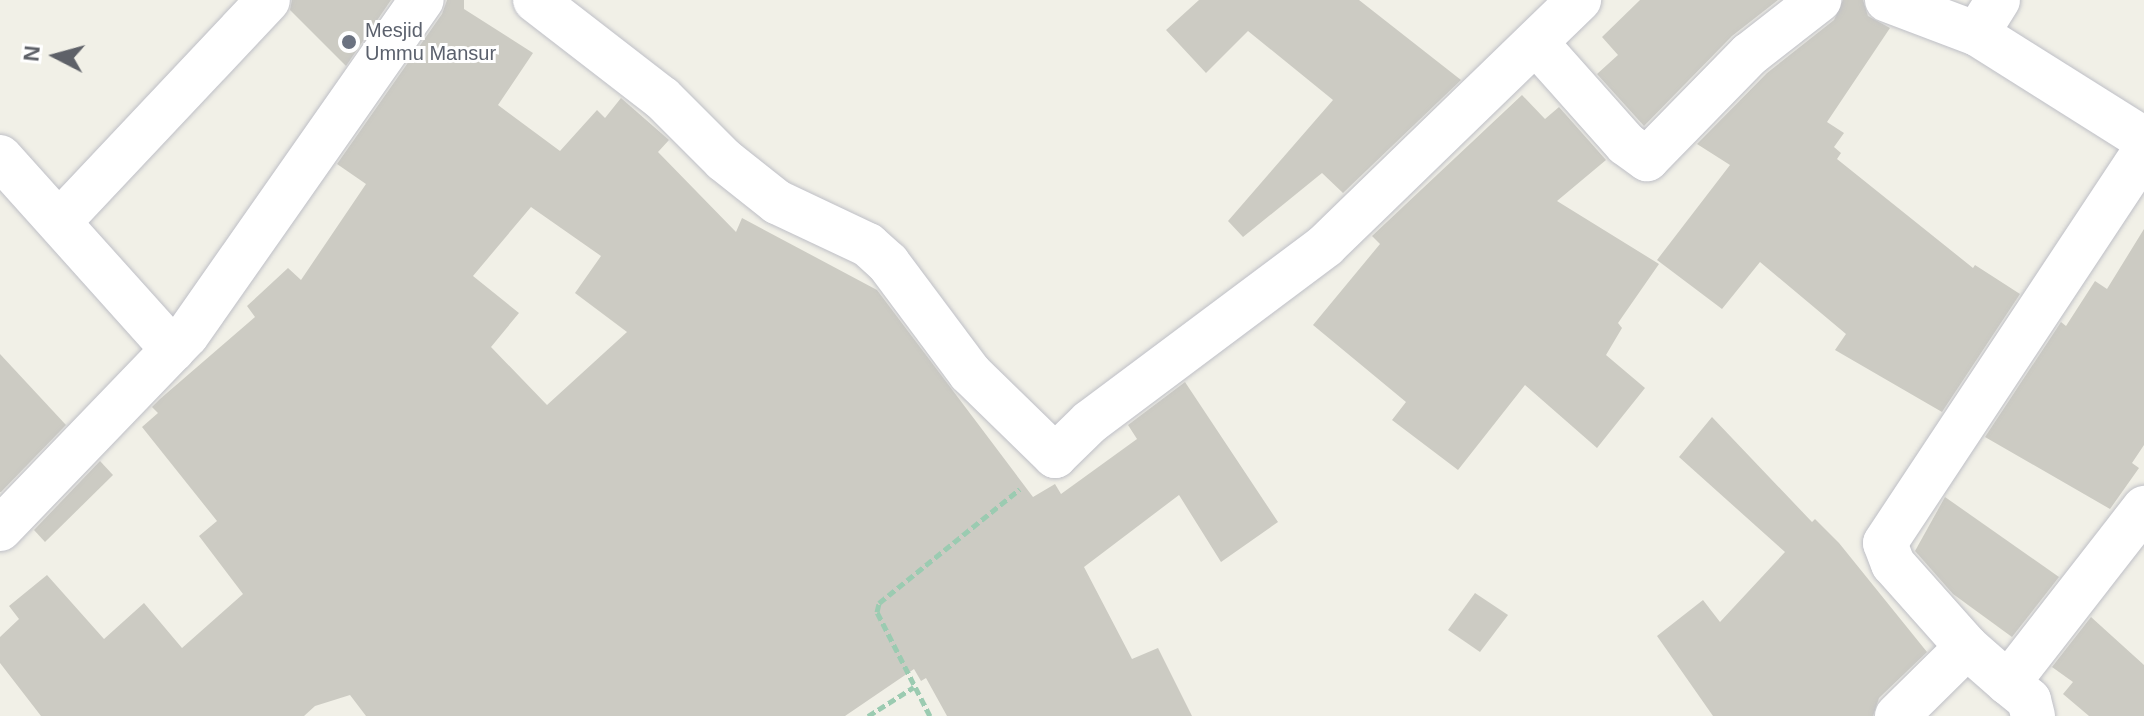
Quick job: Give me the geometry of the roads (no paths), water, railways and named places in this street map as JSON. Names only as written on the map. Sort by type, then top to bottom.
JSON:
[{"type":"street","points":[[60,221],[268,0]]},
{"type":"street","points":[[0,528],[173,350],[422,0]]},
{"type":"street","points":[[535,0],[662,98],[777,202],[868,245],[888,263],[970,373],[1055,456],[1090,422],[1325,246],[1579,0]]},
{"type":"street","points":[[1537,44],[1626,144],[1647,159],[1750,54],[1819,0]]},
{"type":"street","points":[[1887,0],[1988,17],[2144,139]]},
{"type":"street","points":[[2144,152],[1885,543],[1893,564],[1967,647],[2020,700],[2144,508]]},
{"type":"street","points":[[0,157],[173,350]]},
{"type":"street","points":[[1897,716],[1967,647]]},
{"type":"place","name":"Mesjid Ummu Mansur","points":[[349,42]]}]
